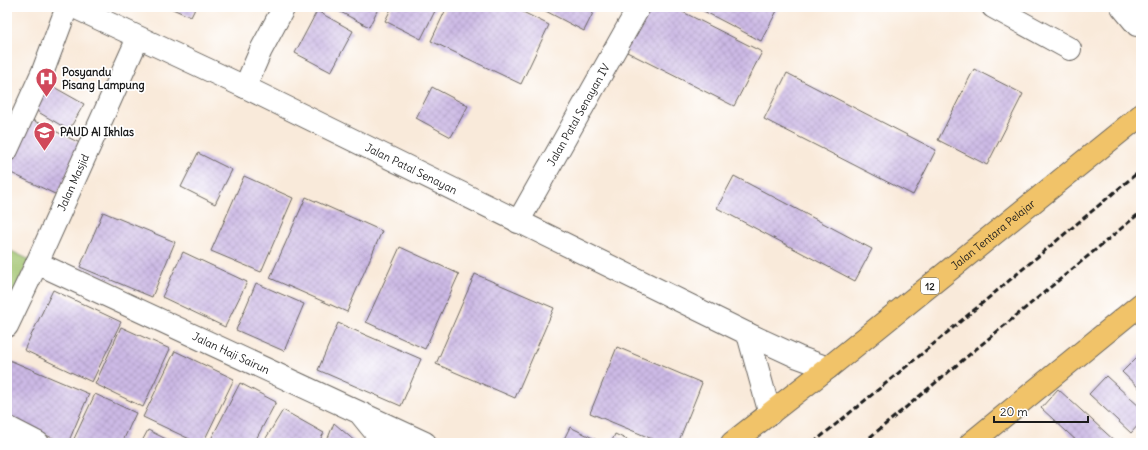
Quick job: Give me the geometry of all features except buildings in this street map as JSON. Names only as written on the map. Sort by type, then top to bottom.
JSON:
[{"type":"highway","name":"Jalan Tentara Pelajar","points":[[732,443],[828,368],[1141,115]]},
{"type":"highway","points":[[971,443],[1141,304]]},
{"type":"street","points":[[7,150],[43,71],[67,7]]},
{"type":"street","name":"Jalan Patal Senayan","points":[[74,7],[245,87],[748,334],[798,357],[828,368]]},
{"type":"street","points":[[245,87],[284,7]]},
{"type":"street","name":"Jalan Patal Senayan IV","points":[[518,222],[638,7]]},
{"type":"street","points":[[993,7],[1070,49]]},
{"type":"street","points":[[1122,7],[1137,25],[1141,25]]},
{"type":"street","name":"Jalan Masjid","points":[[7,326],[37,264],[138,38]]},
{"type":"street","name":"Jalan Haji Sairun","points":[[37,264],[425,443]]},
{"type":"street","points":[[748,334],[770,414]]},
{"type":"street","points":[[361,413],[384,443]]},
{"type":"street","points":[[7,427],[38,443]]},
{"type":"green space","points":[[7,249],[30,260],[7,309]]},
{"type":"railway","points":[[813,443],[1141,170]]},
{"type":"railway","points":[[863,443],[1141,212]]},
{"type":"place","name":"Posyandu Pisang Lampung","points":[[46,98]]},
{"type":"place","name":"PAUD Al Ikhlas","points":[[44,152]]}]
